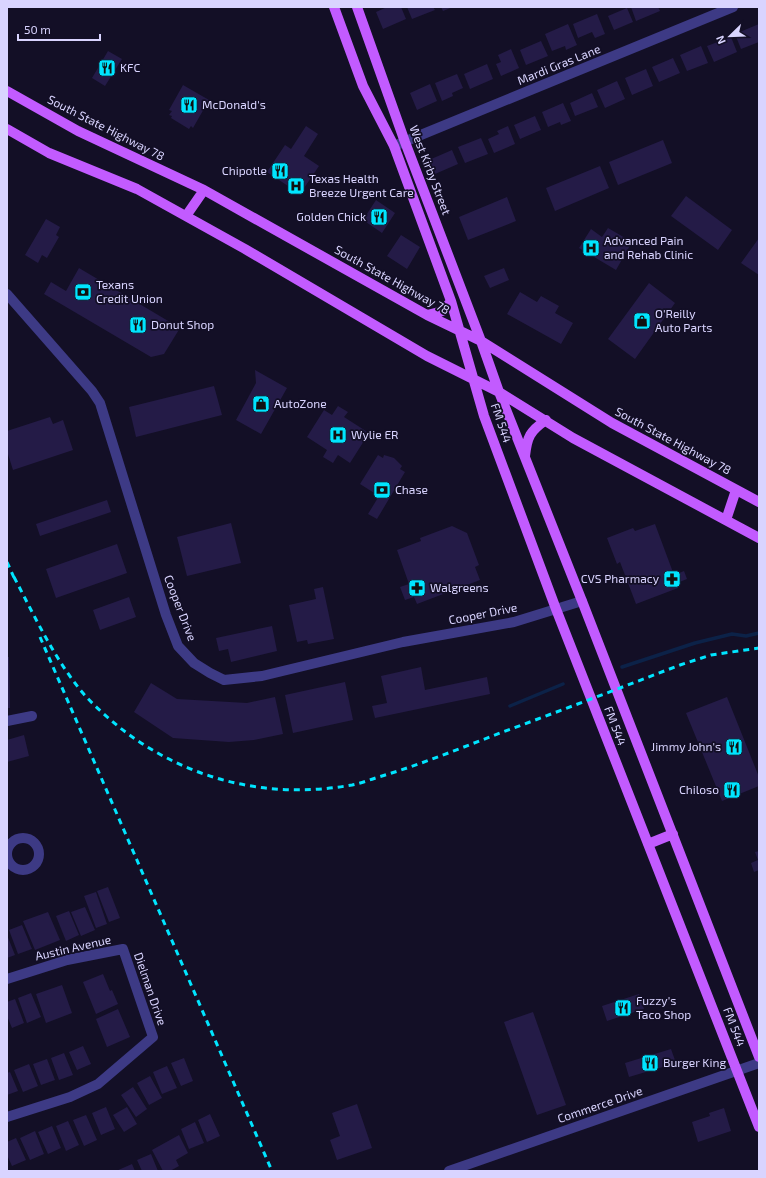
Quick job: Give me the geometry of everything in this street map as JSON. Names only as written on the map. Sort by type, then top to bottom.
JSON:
[{"type":"main road","name":"West Kirby Street","points":[[334,7],[363,86],[394,146],[451,301],[458,330]]},
{"type":"main road","name":"West Kirby Street","points":[[357,7],[405,142],[481,341]]},
{"type":"main road","name":"South State Highway 78","points":[[7,91],[78,131],[204,190],[426,315],[481,341],[612,423],[759,502]]},
{"type":"main road","points":[[7,129],[49,153],[137,189],[245,249],[427,356],[499,392],[573,438],[759,538]]},
{"type":"main road","points":[[186,216],[204,190]]},
{"type":"main road","points":[[426,315],[443,311],[451,301]]},
{"type":"main road","name":"FM 544","points":[[458,330],[484,416],[556,610],[759,1127]]},
{"type":"main road","name":"FM 544","points":[[481,341],[499,392],[582,600],[759,1057]]},
{"type":"main road","points":[[525,458],[528,437],[535,427],[546,420]]},
{"type":"main road","points":[[726,520],[736,490]]},
{"type":"main road","points":[[648,844],[673,834]]},
{"type":"street","name":"Mardi Gras Lane","points":[[394,146],[733,7]]},
{"type":"street","name":"Cooper Drive","points":[[7,294],[92,391],[100,403],[166,615],[178,646],[194,664],[210,674],[224,680],[262,676],[403,642],[514,622],[556,610],[582,600]]},
{"type":"street","points":[[7,721],[32,716]]},
{"type":"street","name":"Austin Avenue","points":[[7,979],[67,960],[123,949]]},
{"type":"street","name":"Dielman Drive","points":[[7,1117],[70,1097],[98,1084],[153,1038],[123,949]]},
{"type":"street","name":"Commerce Drive","points":[[452,1171],[759,1063]]},
{"type":"building","points":[[387,7],[401,7],[406,19],[383,29],[376,12]]},
{"type":"building","points":[[407,7],[433,7],[435,10],[412,19]]},
{"type":"building","points":[[441,7],[453,7],[443,11]]},
{"type":"building","points":[[631,7],[658,7],[660,11],[636,21]]},
{"type":"building","points":[[627,8],[633,22],[614,30],[608,16]]},
{"type":"building","points":[[597,14],[605,34],[595,38],[592,32],[578,38],[573,24]]},
{"type":"building","points":[[568,24],[577,45],[566,50],[565,46],[552,51],[545,34]]},
{"type":"building","points":[[759,24],[759,42],[741,49],[735,34]]},
{"type":"building","points":[[731,37],[737,52],[714,62],[707,46]]},
{"type":"building","points":[[541,41],[548,56],[526,65],[520,50]]},
{"type":"building","points":[[701,46],[708,63],[687,71],[680,55]]},
{"type":"building","points":[[511,49],[519,68],[501,76],[496,64],[501,62],[498,55]]},
{"type":"building","name":"KFC","points":[[108,51],[122,59],[105,86],[92,78]]},
{"type":"building","points":[[673,58],[680,73],[659,82],[652,67]]},
{"type":"building","points":[[487,64],[493,79],[470,89],[464,74]]},
{"type":"building","points":[[646,69],[653,86],[632,95],[625,78]]},
{"type":"building","points":[[457,74],[463,88],[452,93],[453,96],[442,101],[435,83]]},
{"type":"building","points":[[617,81],[625,99],[605,108],[597,90]]},
{"type":"building","points":[[430,84],[437,101],[417,110],[410,93]]},
{"type":"building","name":"McDonald's","points":[[183,85],[209,100],[193,128],[191,126],[189,129],[171,118],[172,116],[169,115],[172,111],[169,110]]},
{"type":"building","points":[[592,93],[598,107],[575,116],[570,103]]},
{"type":"building","points":[[563,103],[571,121],[561,125],[560,122],[548,127],[542,112]]},
{"type":"building","points":[[535,116],[541,130],[520,139],[514,125]]},
{"type":"building","points":[[306,126],[318,134],[304,156],[319,166],[300,194],[267,172],[285,145],[291,149]]},
{"type":"building","points":[[508,126],[515,144],[494,153],[488,139],[499,134],[497,131]]},
{"type":"building","points":[[481,138],[488,154],[465,163],[458,147]]},
{"type":"building","points":[[663,140],[672,163],[618,185],[609,162]]},
{"type":"building","points":[[452,150],[458,164],[435,174],[429,160]]},
{"type":"building","points":[[600,166],[609,188],[555,211],[546,188]]},
{"type":"building","points":[[686,196],[732,230],[718,250],[671,216]]},
{"type":"building","points":[[507,197],[516,221],[468,240],[459,217]]},
{"type":"building","name":"Golden Chick","points":[[376,200],[395,213],[382,233],[363,220]]},
{"type":"building","points":[[46,219],[60,227],[56,235],[59,237],[47,258],[42,255],[38,263],[25,255]]},
{"type":"building","points":[[608,228],[632,242],[616,270],[579,248],[591,229],[602,237]]},
{"type":"building","points":[[401,235],[420,247],[407,269],[387,256]]},
{"type":"building","points":[[759,238],[759,275],[741,263]]},
{"type":"building","points":[[79,268],[180,328],[164,354],[151,357],[44,294],[51,282],[66,291]]},
{"type":"building","points":[[504,268],[509,280],[490,288],[484,276]]},
{"type":"building","name":"O'Reilly Auto Parts","points":[[649,283],[675,303],[635,359],[608,339]]},
{"type":"building","points":[[520,292],[537,302],[541,296],[559,306],[555,313],[573,323],[561,344],[507,314]]},
{"type":"building","name":"AutoZone","points":[[255,370],[287,388],[261,434],[236,420],[256,383]]},
{"type":"building","points":[[214,386],[222,415],[136,437],[129,407]]},
{"type":"building","name":"Wylie ER","points":[[338,406],[348,412],[344,417],[369,433],[350,463],[338,455],[333,463],[323,457],[327,450],[307,437],[324,410],[332,415]]},
{"type":"building","points":[[50,417],[53,424],[63,420],[73,450],[13,470],[7,451],[7,431]]},
{"type":"building","name":"Chase","points":[[378,455],[383,458],[384,455],[394,458],[402,466],[400,469],[405,472],[377,519],[368,514],[379,496],[360,484]]},
{"type":"building","points":[[107,500],[111,512],[40,536],[36,524]]},
{"type":"building","points":[[231,523],[241,563],[187,576],[177,537]]},
{"type":"building","name":"CVS Pharmacy","points":[[655,524],[674,575],[684,571],[687,579],[677,583],[678,588],[636,604],[620,562],[617,564],[607,538],[633,528],[635,531]]},
{"type":"building","name":"Walgreens","points":[[452,526],[467,533],[479,565],[475,567],[480,580],[417,604],[414,597],[405,600],[400,587],[409,584],[397,550],[421,541],[420,538]]},
{"type":"building","points":[[117,544],[127,573],[56,598],[46,569]]},
{"type":"building","points":[[323,587],[334,639],[308,644],[307,640],[297,642],[289,605],[316,599],[314,589]]},
{"type":"building","points":[[129,597],[136,617],[100,630],[93,610]]},
{"type":"building","points":[[272,626],[277,651],[231,662],[228,649],[219,651],[216,638]]},
{"type":"building","points":[[7,657],[9,657],[10,708],[7,708]]},
{"type":"building","points":[[421,667],[425,690],[487,677],[490,694],[375,718],[372,706],[387,703],[381,676]]},
{"type":"building","points":[[345,682],[353,720],[293,733],[285,695]]},
{"type":"building","points":[[151,683],[177,699],[247,703],[275,697],[283,734],[254,740],[229,742],[173,738],[134,712]]},
{"type":"building","points":[[727,697],[759,777],[759,786],[722,801],[686,713]]},
{"type":"building","points":[[24,735],[29,756],[7,762],[7,740]]},
{"type":"building","points":[[759,851],[759,870],[754,872],[751,863],[758,860],[755,852]]},
{"type":"building","points":[[108,887],[120,918],[109,922],[97,891]]},
{"type":"building","points":[[96,892],[107,924],[96,928],[84,896]]},
{"type":"building","points":[[85,907],[95,930],[81,936],[71,912]]},
{"type":"building","points":[[69,911],[79,935],[66,941],[56,916]]},
{"type":"building","points":[[48,912],[60,940],[35,950],[23,921]]},
{"type":"building","points":[[22,925],[32,949],[18,954],[9,930]]},
{"type":"building","points":[[7,935],[15,955],[7,958]]},
{"type":"building","points":[[103,974],[110,991],[112,990],[118,1004],[96,1014],[83,982]]},
{"type":"building","points":[[62,985],[72,1013],[46,1023],[36,994]]},
{"type":"building","points":[[31,993],[41,1017],[27,1023],[18,998]]},
{"type":"building","name":"Fuzzy's Taco Shop","points":[[639,994],[644,1009],[607,1021],[602,1006]]},
{"type":"building","points":[[15,999],[24,1023],[12,1028],[7,1016],[7,1002]]},
{"type":"building","points":[[118,1009],[130,1037],[107,1047],[96,1019]]},
{"type":"building","points":[[533,1012],[566,1105],[537,1115],[504,1022]]},
{"type":"building","points":[[83,1046],[91,1064],[77,1070],[69,1052]]},
{"type":"building","name":"Burger King","points":[[671,1049],[676,1063],[629,1077],[625,1063]]},
{"type":"building","points":[[64,1053],[73,1075],[59,1080],[51,1058]]},
{"type":"building","points":[[184,1058],[193,1081],[181,1086],[171,1063]]},
{"type":"building","points":[[47,1059],[55,1080],[41,1085],[33,1064]]},
{"type":"building","points":[[29,1064],[38,1086],[23,1092],[14,1070]]},
{"type":"building","points":[[167,1066],[177,1088],[162,1094],[153,1072]]},
{"type":"building","points":[[10,1072],[18,1091],[7,1095],[7,1073]]},
{"type":"building","points":[[150,1076],[162,1098],[149,1105],[137,1083]]},
{"type":"building","points":[[133,1087],[147,1109],[136,1117],[121,1095]]},
{"type":"building","points":[[357,1104],[372,1148],[337,1160],[330,1140],[340,1136],[332,1113]]},
{"type":"building","points":[[106,1107],[115,1129],[101,1135],[92,1113]]},
{"type":"building","points":[[127,1107],[137,1124],[124,1132],[113,1115]]},
{"type":"building","points":[[724,1108],[731,1131],[698,1142],[692,1122],[710,1116],[709,1113]]},
{"type":"building","points":[[210,1114],[220,1136],[207,1142],[198,1120]]},
{"type":"building","points":[[86,1115],[97,1140],[84,1146],[73,1120]]},
{"type":"building","points":[[68,1121],[79,1145],[66,1151],[56,1126]]},
{"type":"building","points":[[195,1122],[204,1143],[189,1149],[181,1129]]},
{"type":"building","points":[[52,1126],[61,1148],[48,1154],[38,1132]]},
{"type":"building","points":[[35,1131],[44,1154],[30,1160],[20,1138]]},
{"type":"building","points":[[179,1135],[188,1153],[176,1160],[179,1166],[170,1171],[163,1171],[152,1150]]},
{"type":"building","points":[[16,1138],[26,1160],[12,1166],[7,1155],[7,1142]]},
{"type":"building","points":[[151,1154],[158,1171],[142,1171],[137,1160]]},
{"type":"building","points":[[132,1164],[135,1171],[116,1171]]},
{"type":"waterway","points":[[622,667],[695,643],[732,634],[746,636],[759,633]]},
{"type":"waterway","points":[[510,706],[563,684]]},
{"type":"railway","points":[[7,562],[16,582]]},
{"type":"railway","points":[[14,577],[45,637],[72,679],[95,706],[119,727],[172,761],[200,773],[229,782],[290,790],[321,789],[360,783],[427,761],[680,665],[711,655],[759,648]]},
{"type":"railway","points":[[40,637],[272,1171]]},
{"type":"place","name":"KFC","points":[[107,68]]},
{"type":"place","name":"McDonald's","points":[[189,105]]},
{"type":"place","name":"Chipotle","points":[[280,171]]},
{"type":"place","name":"Texas Health Breeze Urgent Care","points":[[296,186]]},
{"type":"place","name":"Golden Chick","points":[[379,217]]},
{"type":"place","name":"Advanced Pain and Rehab Clinic","points":[[591,248]]},
{"type":"place","name":"Texans Credit Union","points":[[83,292]]},
{"type":"place","name":"O'Reilly Auto Parts","points":[[642,321]]},
{"type":"place","name":"Donut Shop","points":[[138,325]]},
{"type":"place","name":"AutoZone","points":[[261,404]]},
{"type":"place","name":"Wylie ER","points":[[338,435]]},
{"type":"place","name":"Chase","points":[[382,490]]},
{"type":"place","name":"CVS Pharmacy","points":[[672,579]]},
{"type":"place","name":"Walgreens","points":[[417,588]]},
{"type":"place","name":"Jimmy John's","points":[[734,747]]},
{"type":"place","name":"Chiloso","points":[[732,790]]},
{"type":"place","name":"Fuzzy's Taco Shop","points":[[623,1008]]},
{"type":"place","name":"Burger King","points":[[650,1063]]}]
